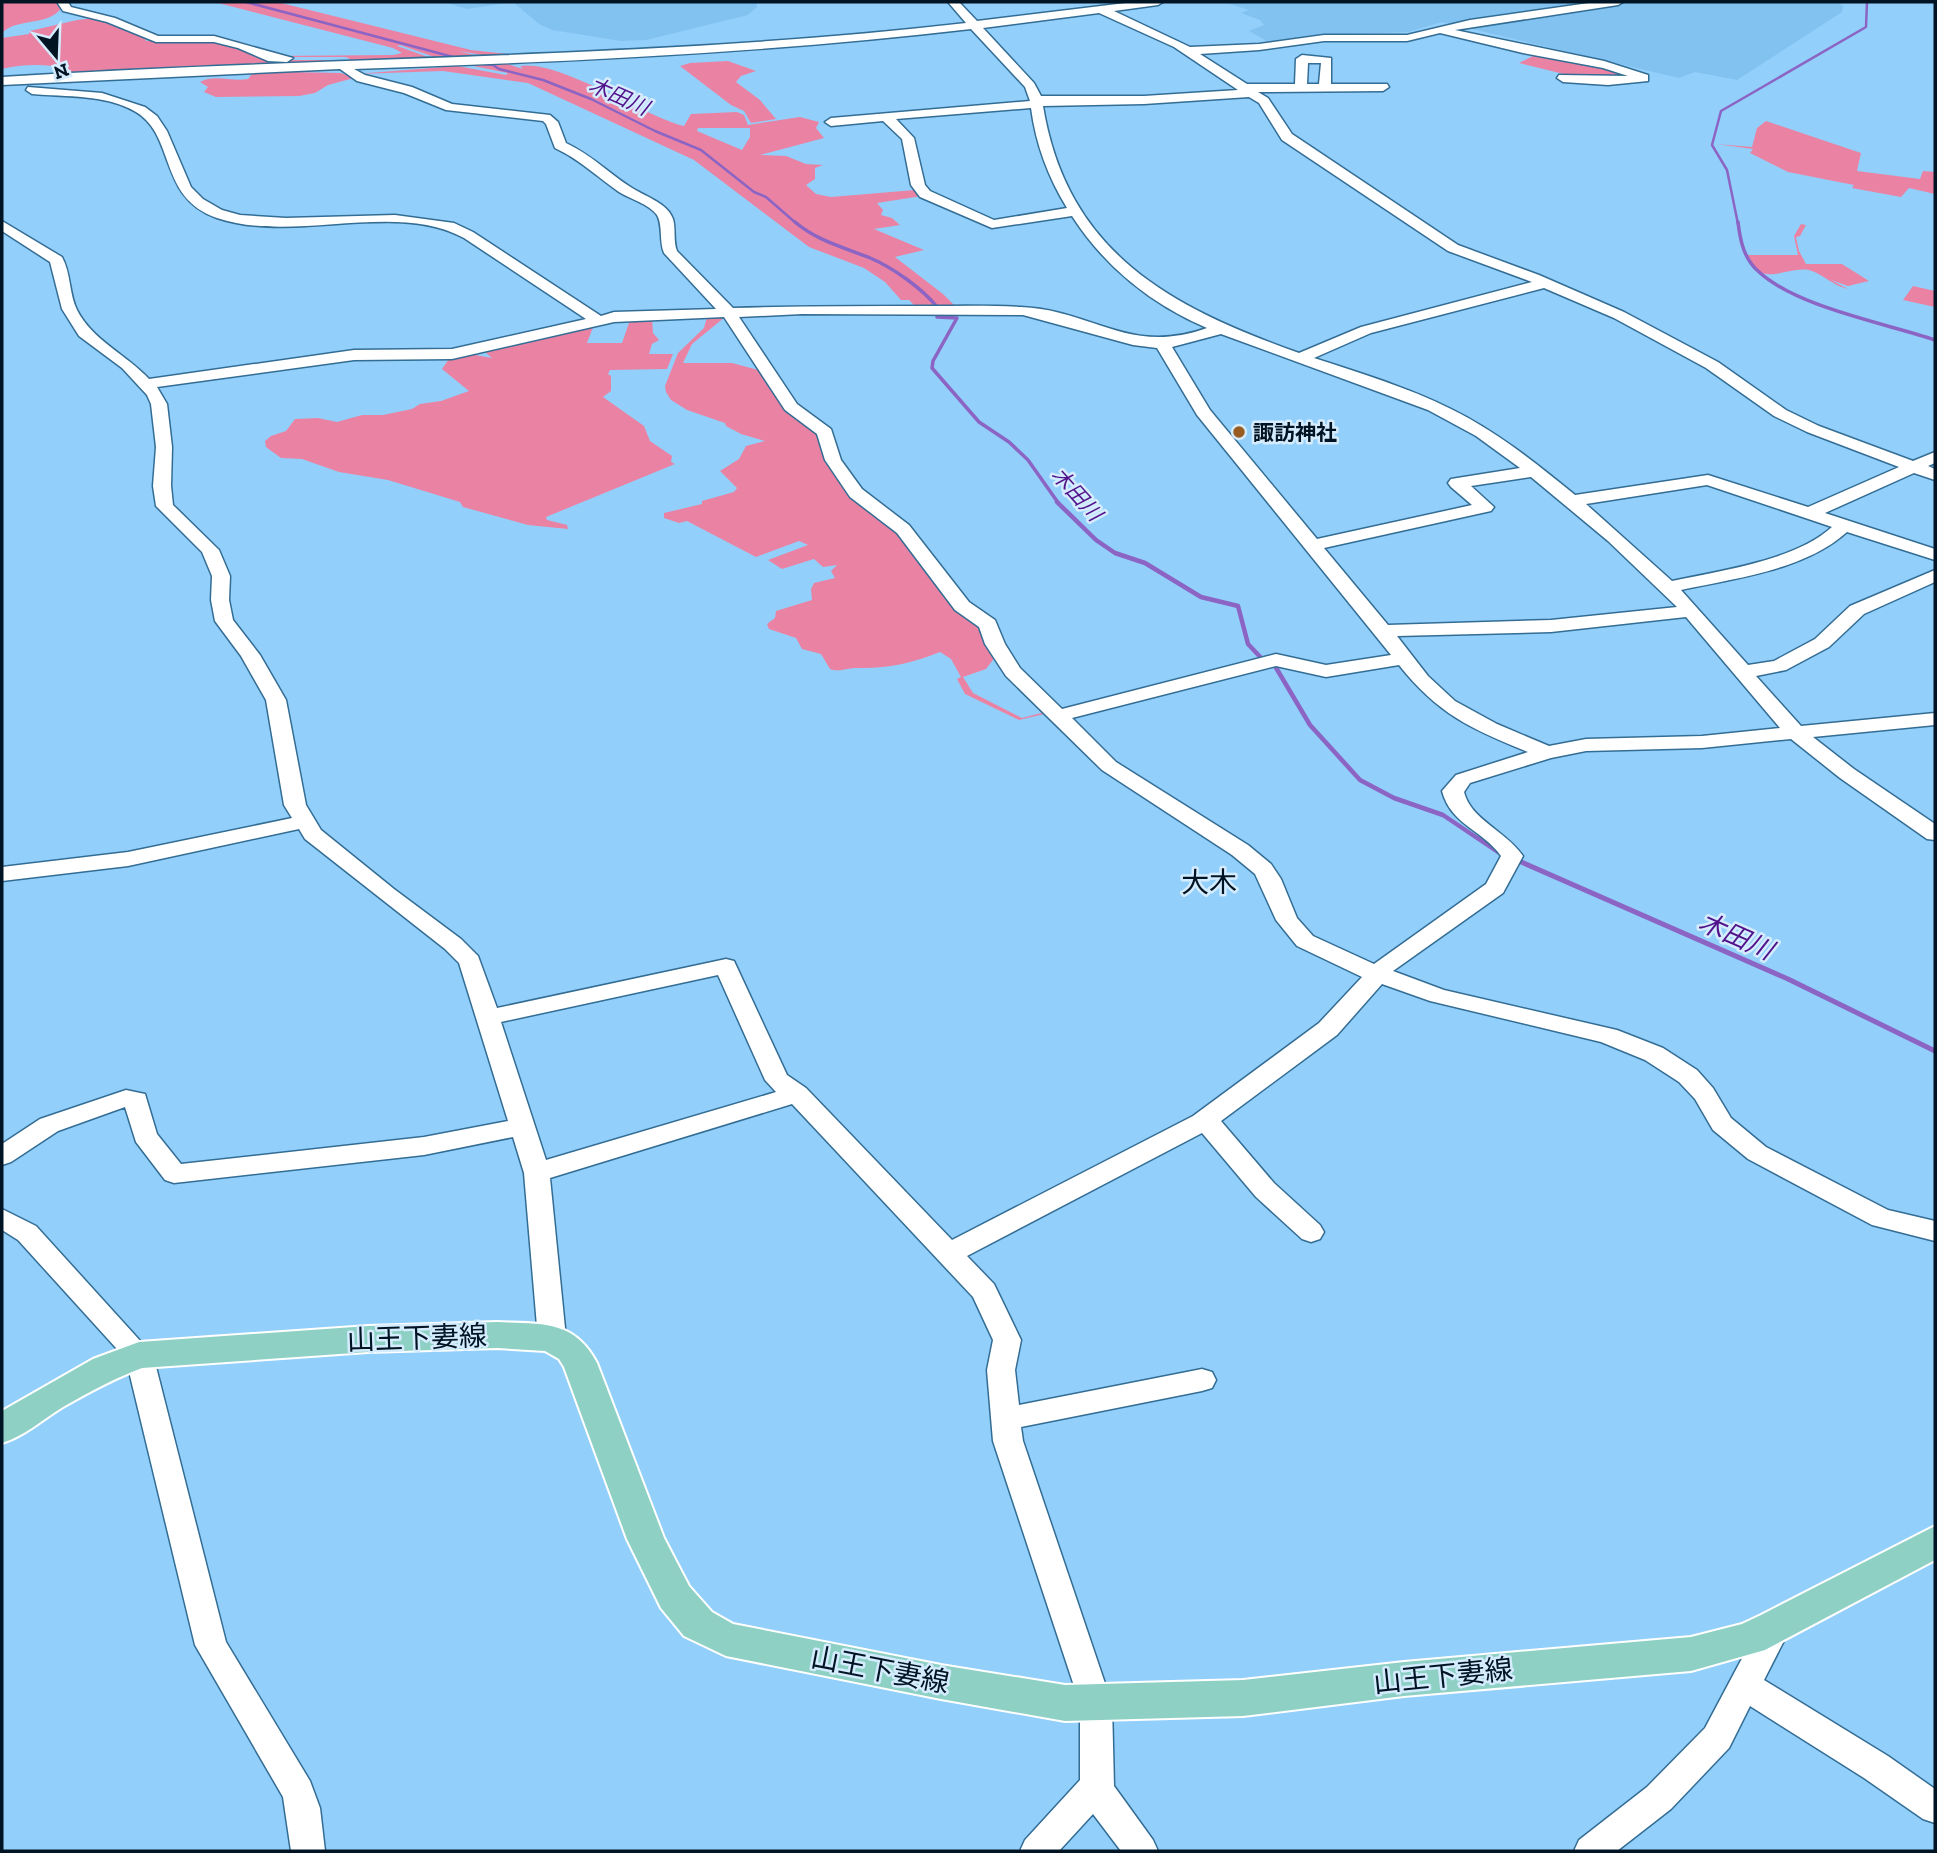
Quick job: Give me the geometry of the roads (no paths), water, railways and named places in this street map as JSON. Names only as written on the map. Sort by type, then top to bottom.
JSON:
[{"type":"main road","name":"山王下妻線","points":[[2,1429],[78,1382],[138,1355],[207,1348],[368,1339],[497,1335],[552,1338],[571,1350],[580,1363],[646,1539],[675,1597],[698,1624],[726,1639],[941,1682],[1065,1703],[1243,1698],[1404,1679],[1691,1654],[1751,1638],[1775,1627],[1935,1542]]},
{"type":"street","points":[[63,2],[67,9],[111,20],[154,39],[214,39],[242,44],[268,57],[327,58],[346,68],[450,107],[538,116],[549,120],[560,145],[586,158],[624,189],[659,209],[666,219],[667,243],[671,253],[728,312],[791,407],[824,432],[833,460],[856,493],[904,529],[962,606],[988,624],[995,644],[1013,672],[1109,766],[1240,850],[1262,869],[1270,879],[1287,920],[1304,941],[1377,974],[1438,996],[1608,1037],[1654,1054],[1688,1076],[1704,1094],[1722,1124],[1757,1153],[1881,1218],[1935,1231]]},
{"type":"street","points":[[953,2],[1017,70],[1038,102],[1040,131],[1048,158],[1077,211],[1102,248],[1130,273],[1163,296],[1222,328],[1298,359],[1383,386],[1446,412],[1486,436],[1572,501],[1668,587],[1795,732],[1935,834]]},
{"type":"street","points":[[1086,2],[1189,51],[1264,101],[1287,136],[1417,226],[1459,251],[1546,283],[1619,315],[1712,365],[1791,419],[1935,475]]},
{"type":"street","points":[[2,82],[169,72],[626,55],[834,42],[1158,2]]},
{"type":"street","points":[[1189,51],[1259,47],[1324,38],[1407,38],[1436,29],[1512,16],[1618,2]]},
{"type":"street","points":[[1493,7],[1512,16]]},
{"type":"street","points":[[1436,29],[1535,52],[1591,60],[1644,78],[1608,81],[1563,78]]},
{"type":"street","points":[[1301,86],[1302,60],[1327,60],[1325,86]]},
{"type":"street","points":[[346,68],[456,65],[456,61]]},
{"type":"street","points":[[831,122],[1038,102],[1144,100],[1325,86],[1351,79],[1383,87]]},
{"type":"street","points":[[2,82],[32,90],[113,99],[143,110],[156,122],[181,186],[217,213],[238,219],[280,222],[396,219],[442,223],[471,236],[571,300],[597,320]]},
{"type":"street","points":[[885,116],[908,138],[918,185],[925,194],[939,201],[992,224],[1077,211]]},
{"type":"street","points":[[2,225],[57,260],[61,267],[69,309],[84,333],[128,365],[146,384],[159,404],[164,447],[162,486],[165,506],[210,550],[221,576],[220,600],[224,621],[250,655],[275,699],[295,805],[313,834],[471,961],[537,1173],[552,1338]]},
{"type":"street","points":[[1298,359],[1366,330],[1546,283]]},
{"type":"street","points":[[146,384],[354,355],[452,354],[597,320],[728,312],[1023,311],[1136,341],[1161,343],[1200,336],[1222,328]]},
{"type":"street","points":[[1161,343],[1203,412],[1402,659],[1438,698],[1453,709],[1547,753]]},
{"type":"street","points":[[1808,513],[1935,457]]},
{"type":"street","points":[[1312,545],[1485,507],[1457,483],[1535,471]]},
{"type":"street","points":[[1572,501],[1708,480],[1935,555]]},
{"type":"street","points":[[1668,587],[1762,566],[1823,544],[1844,525]]},
{"type":"street","points":[[1743,672],[1779,666],[1822,643],[1857,610],[1935,575]]},
{"type":"street","points":[[1382,631],[1551,625],[1690,611]]},
{"type":"street","points":[[1058,716],[1276,660],[1326,671],[1402,659]]},
{"type":"street","points":[[949,1252],[1202,1122],[1328,1029],[1387,964],[1495,887],[1512,856],[1506,847],[1469,820],[1460,810],[1454,800],[1453,791],[1463,779],[1547,753],[1586,745],[1702,742],[1935,719]]},
{"type":"street","points":[[2,874],[128,859],[306,821]]},
{"type":"street","points":[[489,1017],[726,966],[777,1080],[797,1094],[984,1291],[1007,1340],[1002,1370],[1008,1441],[1096,1704],[1097,1786],[1102,1799],[1142,1851]]},
{"type":"street","points":[[537,1173],[797,1094]]},
{"type":"street","points":[[2,1156],[49,1125],[126,1098],[136,1100],[145,1136],[174,1174],[424,1146],[522,1127]]},
{"type":"street","points":[[1202,1122],[1210,1125],[1265,1190],[1311,1232]]},
{"type":"street","points":[[2,1218],[27,1233],[138,1355],[211,1646],[298,1792],[303,1808],[308,1851]]},
{"type":"street","points":[[1006,1419],[1202,1380]]},
{"type":"street","points":[[1591,1851],[1659,1798],[1717,1738],[1775,1627]]},
{"type":"street","points":[[1745,1686],[1876,1767],[1935,1808]]},
{"type":"street","points":[[1037,1851],[1097,1786]]},
{"type":"waterway","name":"木田川","points":[[246,2],[457,58]]},
{"type":"waterway","points":[[1738,224],[1727,170],[1712,145],[1721,111],[1866,27],[1867,2]]},
{"type":"waterway","name":"木田川","points":[[474,63],[493,65],[499,69],[543,80],[701,150],[754,192],[766,197],[797,224]]},
{"type":"waterway","name":"木田川","points":[[795,222],[820,238],[887,266],[915,286],[938,308]]},
{"type":"waterway","points":[[1738,222],[1749,261],[1774,284],[1842,313],[1935,340]]},
{"type":"waterway","name":"木田川","points":[[937,317],[957,318],[933,361],[932,368],[979,422],[1009,442],[1028,460],[1059,504]]},
{"type":"waterway","name":"木田川","points":[[1059,504],[1096,540],[1115,553],[1145,563],[1201,597],[1238,606],[1248,644],[1264,661]]},
{"type":"waterway","name":"木田川","points":[[1275,666],[1310,725],[1360,780],[1394,798],[1443,815],[1498,852]]},
{"type":"waterway","name":"木田川","points":[[1519,861],[1788,979],[1935,1051]]},
{"type":"place","name":"諏訪神社","points":[[1239,432]]},
{"type":"district","name":"大木","points":[[1209,882]]}]
